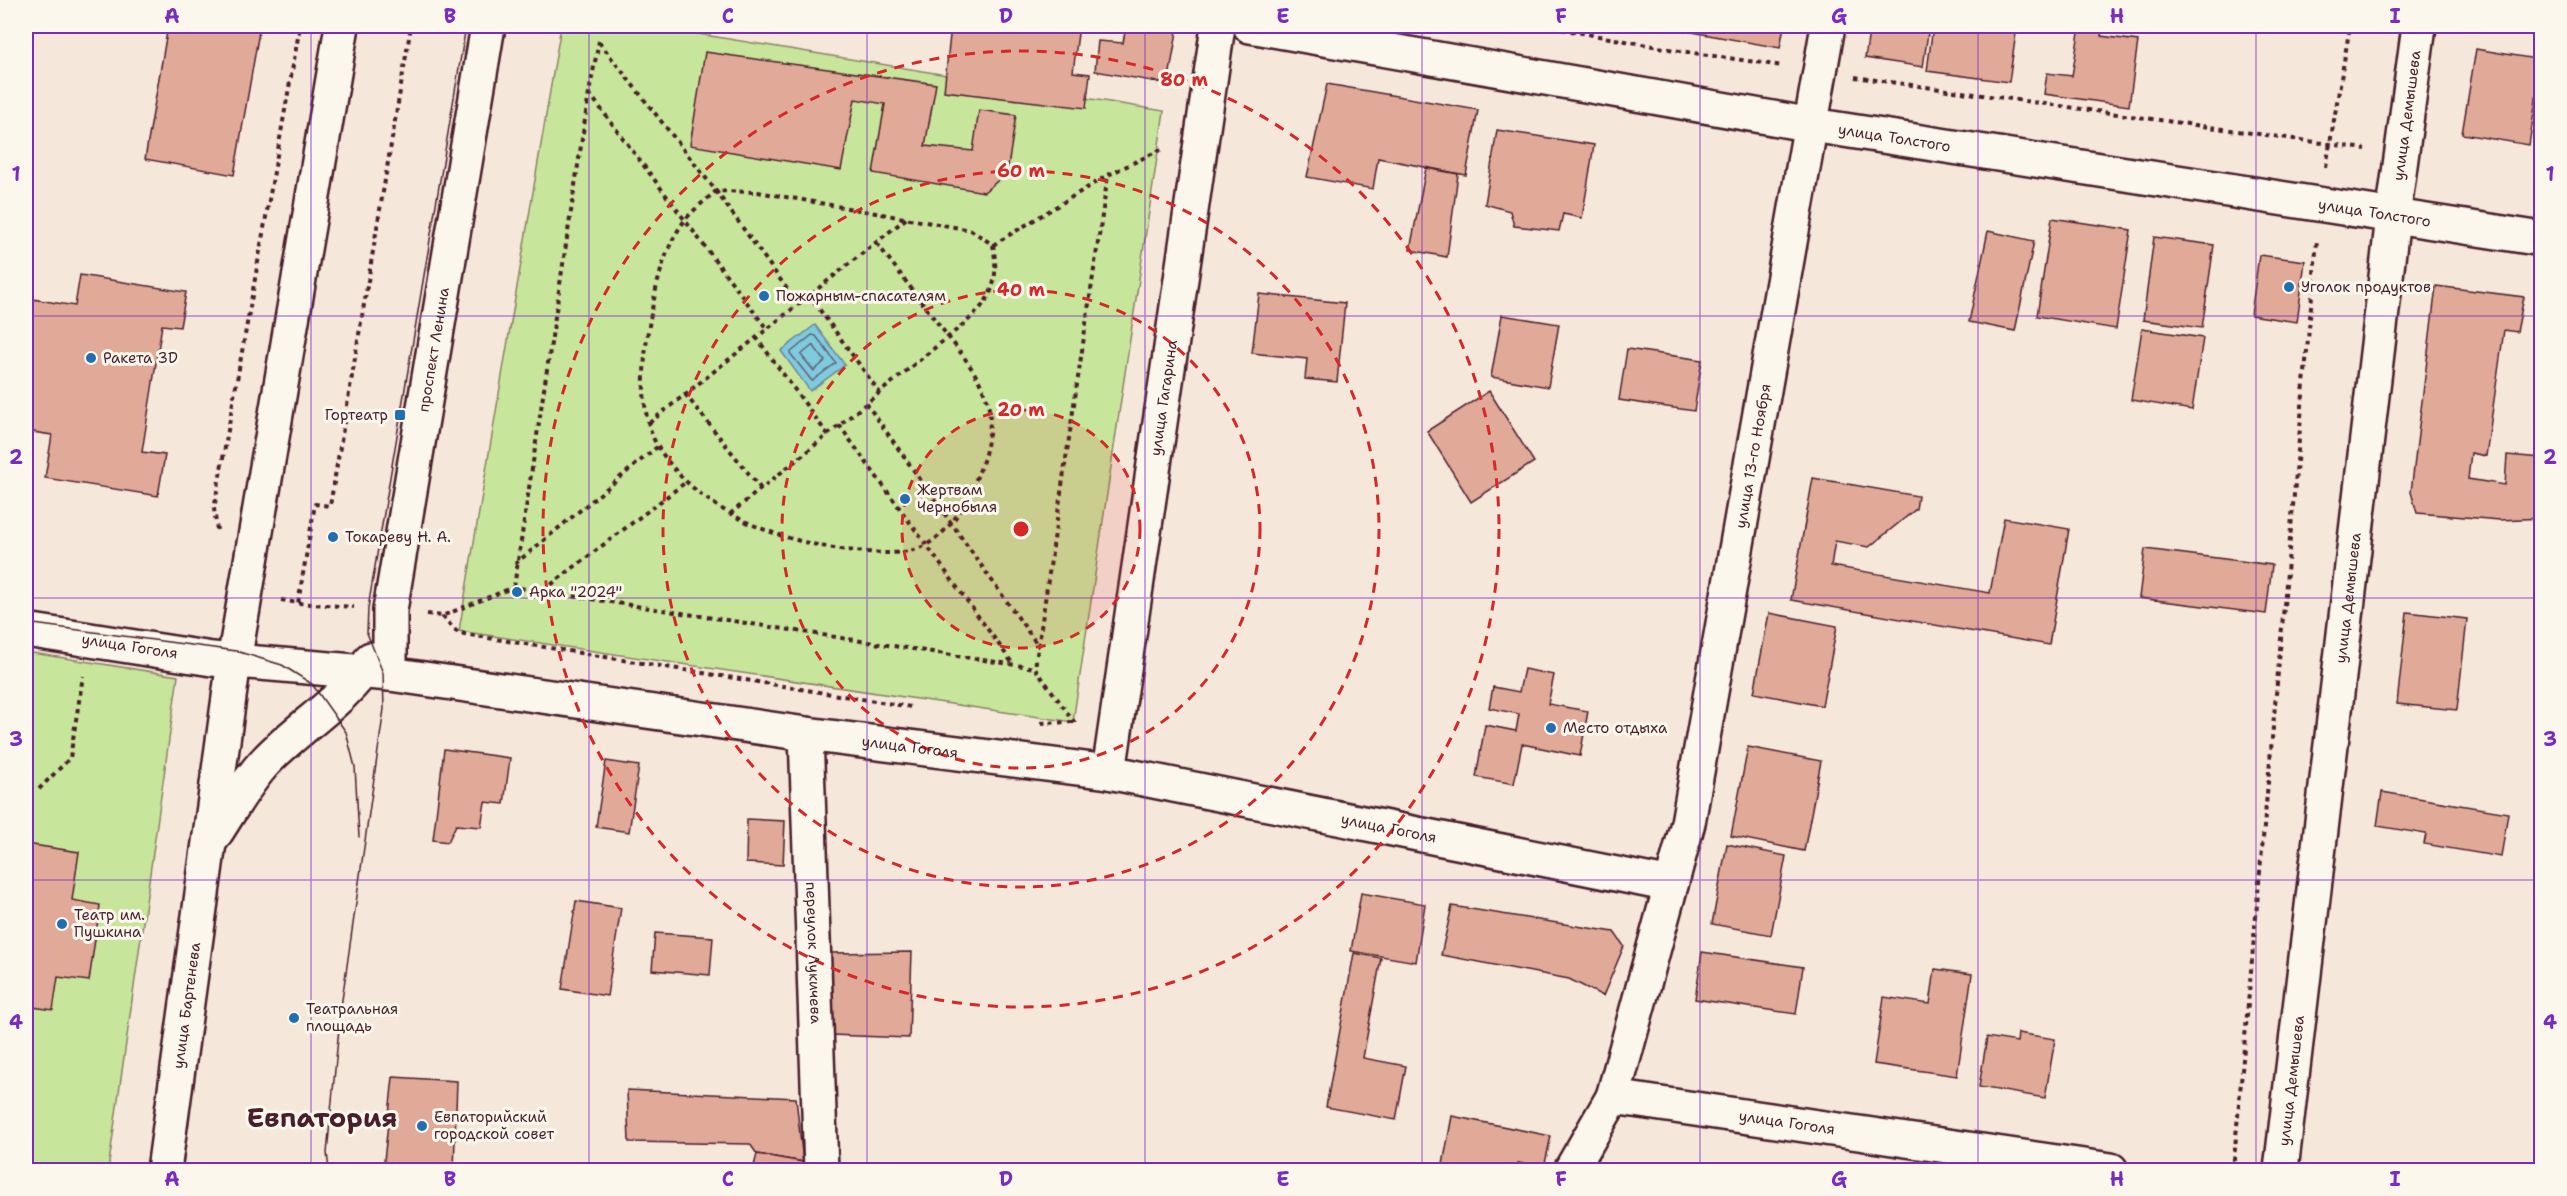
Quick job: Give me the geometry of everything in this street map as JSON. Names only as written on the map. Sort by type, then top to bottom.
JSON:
[{"type":"street","points":[[234,661],[342,26]]},
{"type":"street","name":"проспект Ленина","points":[[211,841],[265,762],[376,673],[375,653],[390,610],[488,26]]},
{"type":"street","name":"улица Гагарина","points":[[1109,772],[1218,26]]},
{"type":"street","name":"улица Толстого","points":[[1250,26],[1812,125],[2541,239]]},
{"type":"street","name":"улица 13-го Ноября","points":[[1671,885],[1688,823],[1828,26]]},
{"type":"street","name":"улица Демышева","points":[[2281,1170],[2393,217],[2419,26]]},
{"type":"street","name":"улица Гоголя","points":[[26,630],[234,661],[376,673],[806,734],[1109,772],[1671,885]]},
{"type":"street","name":"улица Бартенева","points":[[164,1170],[234,661]]},
{"type":"street","name":"переулок Лукичева","points":[[806,734],[821,1170]]},
{"type":"street","points":[[1571,1170],[1613,1097],[1671,885]]},
{"type":"street","name":"улица Гоголя","points":[[1613,1097],[2111,1170]]},
{"type":"path","points":[[217,538],[214,509],[300,26]]},
{"type":"path","points":[[1544,26],[1680,51],[2401,155]]},
{"type":"path","points":[[2233,1170],[2320,205],[2350,26]]},
{"type":"path","points":[[798,304],[716,191],[599,42],[589,93],[514,586],[1035,668],[1073,722]]},
{"type":"path","points":[[589,93],[767,329]]},
{"type":"path","points":[[993,245],[1108,175],[1161,149],[1204,119]]},
{"type":"path","points":[[1035,668],[1108,175]]},
{"type":"path","points":[[730,514],[880,393],[948,337],[981,309],[993,289],[997,264],[993,245],[971,230],[758,192],[716,191],[686,219],[667,250],[654,297],[646,349],[645,393],[648,424],[657,447],[686,482],[709,501],[730,514],[786,538],[824,548],[874,553],[910,551],[926,545],[951,524],[971,492],[983,464],[989,434],[988,403],[979,380],[948,337],[876,242]]},
{"type":"path","points":[[648,424],[908,217]]},
{"type":"path","points":[[809,295],[880,393]]},
{"type":"path","points":[[756,337],[828,435]]},
{"type":"path","points":[[685,394],[761,489]]},
{"type":"path","points":[[866,403],[1039,647]]},
{"type":"path","points":[[839,425],[1013,664]]},
{"type":"path","points":[[516,564],[657,447]]},
{"type":"path","points":[[543,591],[686,482]]},
{"type":"path","points":[[442,616],[458,633],[913,707]]},
{"type":"path","points":[[39,789],[70,758],[83,675]]},
{"type":"path","points":[[1040,723],[1073,722],[1113,738]]},
{"type":"green space","points":[[561,26],[650,26],[1164,111],[1073,722],[459,631]]},
{"type":"green space","points":[[26,652],[178,676],[108,1170],[26,1170]]},
{"type":"water","points":[[815,325],[845,365],[810,391],[781,351]]},
{"type":"building","points":[[168,26],[260,26],[234,175],[145,159]]},
{"type":"building","points":[[951,26],[969,28],[969,26],[1079,26],[1073,72],[1090,74],[1086,108],[944,91]]},
{"type":"building","points":[[1126,26],[1178,26],[1168,84],[1095,71],[1098,41],[1123,43]]},
{"type":"building","points":[[1659,26],[1784,26],[1780,48]]},
{"type":"building","points":[[1870,26],[1929,26],[1923,67],[1865,58]]},
{"type":"building","points":[[1933,26],[2017,26],[2009,82],[1927,71]]},
{"type":"building","points":[[2080,26],[2103,26],[2101,36],[2138,41],[2129,106],[2044,94],[2047,73],[2072,76]]},
{"type":"building","points":[[2476,49],[2542,60],[2529,145],[2462,134]]},
{"type":"building","points":[[705,52],[936,84],[925,146],[973,151],[979,110],[1016,115],[1007,173],[984,192],[873,173],[885,104],[855,99],[841,170],[690,145]]},
{"type":"building","points":[[1327,84],[1478,110],[1466,175],[1378,158],[1373,189],[1307,177]]},
{"type":"building","points":[[1497,130],[1594,145],[1582,218],[1563,214],[1559,231],[1514,226],[1510,211],[1485,204]]},
{"type":"building","points":[[1426,168],[1458,174],[1447,257],[1410,250]]},
{"type":"building","points":[[2052,218],[2131,230],[2116,329],[2037,316]]},
{"type":"building","points":[[1988,231],[2034,241],[2015,331],[1969,322]]},
{"type":"building","points":[[2154,237],[2214,245],[2202,328],[2143,320]]},
{"type":"building","points":[[2259,255],[2305,261],[2297,322],[2251,315]]},
{"type":"building","name":"Ракета 3D","points":[[80,275],[186,292],[180,327],[162,325],[142,452],[165,455],[158,496],[45,478],[52,435],[26,431],[26,298],[75,306]]},
{"type":"building","points":[[2436,286],[2524,297],[2517,332],[2504,330],[2486,456],[2471,453],[2468,479],[2505,485],[2507,455],[2542,458],[2542,518],[2500,520],[2417,513],[2411,492]]},
{"type":"building","points":[[1259,294],[1345,303],[1337,382],[1305,379],[1307,359],[1252,353]]},
{"type":"building","points":[[1502,315],[1559,324],[1548,387],[1491,377]]},
{"type":"building","points":[[2142,329],[2203,338],[2192,410],[2131,400]]},
{"type":"building","points":[[1627,349],[1702,360],[1694,411],[1619,400]]},
{"type":"building","points":[[1489,391],[1534,462],[1471,502],[1427,431]]},
{"type":"building","points":[[1813,478],[1918,496],[1916,509],[1869,547],[1835,541],[1831,566],[1990,593],[2004,518],[2069,529],[2049,645],[1791,600]]},
{"type":"building","points":[[2145,549],[2272,565],[2266,614],[2139,598]]},
{"type":"building","points":[[2407,612],[2467,619],[2457,710],[2397,704]]},
{"type":"building","points":[[1769,613],[1837,626],[1822,706],[1754,693]]},
{"type":"building","name":"Место отдыха","points":[[1524,669],[1554,675],[1548,704],[1588,711],[1580,756],[1522,744],[1514,784],[1476,777],[1485,725],[1516,731],[1519,714],[1489,708],[1493,687],[1519,692]]},
{"type":"building","points":[[1748,747],[1821,761],[1804,851],[1731,836]]},
{"type":"building","points":[[444,749],[510,758],[504,804],[485,802],[481,827],[456,825],[448,842],[433,840]]},
{"type":"building","points":[[606,761],[639,766],[629,832],[596,827]]},
{"type":"building","points":[[2382,792],[2508,813],[2501,857],[2424,844],[2426,834],[2377,826]]},
{"type":"building","points":[[747,819],[785,821],[783,865],[746,863]]},
{"type":"building","name":"Театр им. Пушкина","points":[[26,844],[79,852],[72,900],[100,905],[89,981],[58,977],[53,1010],[26,1006]]},
{"type":"building","points":[[1727,844],[1786,856],[1771,935],[1712,924]]},
{"type":"building","points":[[1361,893],[1425,904],[1416,962],[1351,951]]},
{"type":"building","points":[[576,901],[621,908],[607,996],[562,989]]},
{"type":"building","points":[[1452,906],[1614,932],[1624,946],[1603,996],[1569,979],[1441,955]]},
{"type":"building","points":[[655,933],[713,937],[710,975],[652,970]]},
{"type":"building","points":[[912,952],[909,1038],[831,1035],[829,953]]},
{"type":"building","points":[[1702,952],[1803,967],[1796,1014],[1695,999]]},
{"type":"building","points":[[1354,953],[1381,958],[1363,1058],[1406,1066],[1396,1120],[1326,1107]]},
{"type":"building","points":[[1935,969],[1972,974],[1957,1076],[1874,1064],[1884,997],[1930,1004]]},
{"type":"building","points":[[2018,1033],[2055,1039],[2045,1098],[1979,1087],[1987,1037],[2017,1042]]},
{"type":"building","name":"Евпаторийский городской совет","points":[[393,1077],[457,1081],[454,1170],[383,1170]]},
{"type":"building","points":[[627,1090],[796,1098],[803,1162],[757,1154],[750,1144],[629,1142]]},
{"type":"building","points":[[1452,1116],[1551,1136],[1544,1168],[1518,1163],[1517,1170],[1442,1170]]},
{"type":"building","points":[[757,1154],[803,1162],[803,1170],[753,1170]]},
{"type":"tram line","points":[[329,1170],[327,1153],[341,1007],[384,709],[383,673],[367,633],[368,608],[466,26]]},
{"type":"tram line","points":[[26,623],[236,651],[282,665],[312,684],[346,732],[355,767],[359,837]]},
{"type":"place","name":"Уголок продуктов","points":[[2289,287]]},
{"type":"place","name":"Пожарным-спасателям","points":[[764,296]]},
{"type":"place","name":"Ракета 3D","points":[[91,358]]},
{"type":"place","name":"Гортеатр","points":[[400,415]]},
{"type":"place","name":"Жертвам Чернобыля","points":[[905,499]]},
{"type":"place","name":"Токареву Н. А.","points":[[333,537]]},
{"type":"place","name":"Арка \"2024\"","points":[[517,592]]},
{"type":"place","name":"Место отдыха","points":[[1551,728]]},
{"type":"place","name":"Театр им. Пушкина","points":[[62,924]]},
{"type":"place","name":"Театральная площадь","points":[[294,1018]]},
{"type":"place","name":"Евпаторийский городской совет","points":[[422,1126]]},
{"type":"district","name":"Евпатория","points":[[322,1117]]}]
